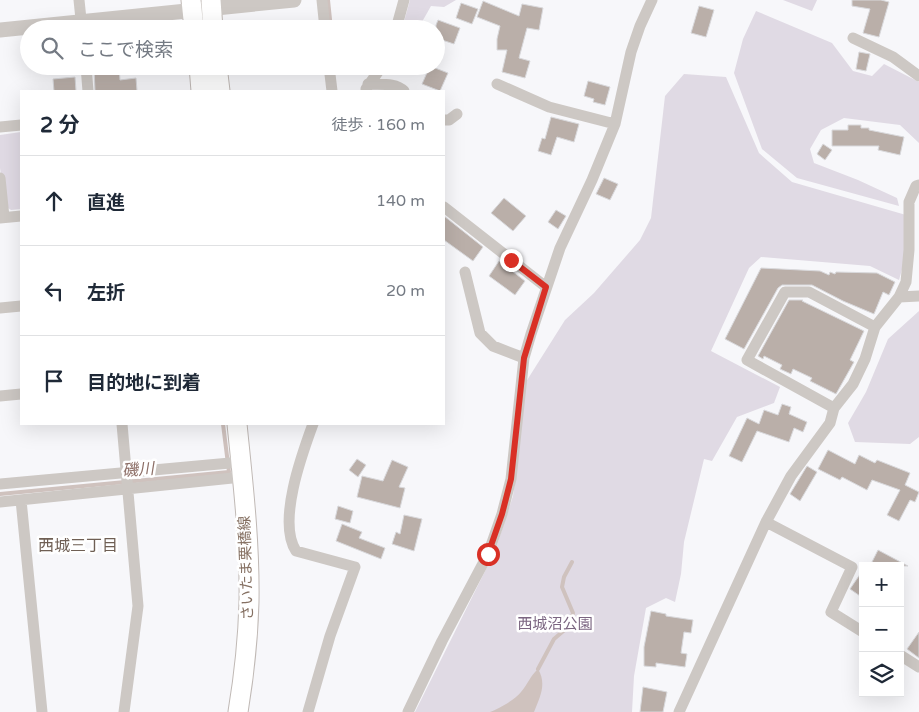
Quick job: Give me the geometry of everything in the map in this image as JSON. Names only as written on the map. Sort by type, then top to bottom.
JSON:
[{"type":"main road","points":[[211,4],[213,20]]},
{"type":"main road","points":[[199,75],[201,90]]},
{"type":"main road","points":[[218,75],[220,90]]},
{"type":"main road","name":"さいたま栗橋線","points":[[237,425],[248,554],[249,602],[246,656],[238,712]]},
{"type":"main road","name":"さいたま栗橋線","points":[[250,425],[262,602],[251,712]]},
{"type":"street","points":[[79,0],[81,20]]},
{"type":"street","points":[[128,20],[193,13],[211,4],[294,0]]},
{"type":"street","points":[[322,0],[324,20]]},
{"type":"street","points":[[398,20],[404,0]]},
{"type":"street","points":[[408,712],[442,641],[488,554],[502,514],[511,479],[524,358],[560,248],[592,180],[615,124],[631,52],[652,0]]},
{"type":"street","points":[[0,30],[20,29]]},
{"type":"street","points":[[853,38],[893,57],[919,76]]},
{"type":"street","points":[[87,75],[88,90]]},
{"type":"street","points":[[330,75],[332,90]]},
{"type":"street","points":[[366,88],[375,75]]},
{"type":"street","points":[[497,84],[549,107],[615,124]]},
{"type":"street","points":[[366,88],[395,85],[403,90]]},
{"type":"street","points":[[445,120],[449,120],[457,114]]},
{"type":"street","points":[[0,127],[20,125]]},
{"type":"street","points":[[0,178],[2,218],[20,216]]},
{"type":"street","points":[[679,712],[766,522],[791,476],[830,423],[834,408],[853,384],[865,359],[875,327],[899,297],[906,282],[909,256],[909,202],[916,186],[919,185]]},
{"type":"street","points":[[445,208],[546,287]]},
{"type":"street","points":[[465,272],[480,333],[493,346],[524,358]]},
{"type":"street","points":[[834,408],[747,360],[785,292],[809,292],[875,327]]},
{"type":"street","points":[[899,297],[919,296]]},
{"type":"street","points":[[0,308],[20,306]]},
{"type":"street","points":[[0,396],[20,394]]},
{"type":"street","points":[[122,425],[138,606],[124,712]]},
{"type":"street","points":[[308,712],[330,636],[355,567],[296,551],[292,544],[289,526],[294,488],[300,461],[313,425]]},
{"type":"street","points":[[0,484],[127,472],[241,470]]},
{"type":"street","points":[[0,502],[128,489],[241,470]]},
{"type":"street","points":[[21,500],[42,712]]},
{"type":"street","points":[[766,522],[852,567],[830,612],[859,630]]},
{"type":"street","points":[[904,658],[919,667]]},
{"type":"green space","points":[[410,0],[456,0],[444,7],[431,6],[423,20],[404,20]]},
{"type":"green space","points":[[783,0],[817,0],[812,11]]},
{"type":"green space","points":[[756,11],[832,43],[853,71],[872,76],[884,64],[919,82],[919,143],[900,125],[844,118],[821,130],[810,149],[814,163],[897,198],[899,206],[797,178],[762,149],[734,73],[743,39]]},
{"type":"green space","name":"西城沼公園","points":[[684,74],[726,77],[759,153],[792,182],[906,215],[906,255],[899,280],[870,266],[761,257],[749,268],[711,351],[780,387],[774,403],[737,417],[712,461],[704,459],[684,542],[681,574],[675,602],[666,598],[646,608],[634,676],[632,712],[415,712],[495,551],[513,496],[524,385],[565,320],[594,293],[640,240],[651,218],[665,96]]},
{"type":"green space","points":[[20,132],[20,209],[11,210],[5,206],[0,168],[0,135]]},
{"type":"green space","points":[[919,311],[919,437],[910,444],[855,442],[848,423],[866,392],[888,339]]},
{"type":"shaded area","points":[[538,669],[542,685],[534,712],[490,712],[507,704],[519,695]]},
{"type":"building","points":[[852,0],[881,0],[889,2],[879,37],[863,33],[870,9],[852,6]]},
{"type":"building","points":[[483,1],[519,16],[522,4],[543,8],[539,30],[527,28],[519,58],[530,61],[525,78],[502,72],[507,50],[497,50],[500,26],[477,17]]},
{"type":"building","points":[[461,3],[478,9],[472,24],[456,18]]},
{"type":"building","points":[[699,6],[714,10],[706,37],[691,33]]},
{"type":"building","points":[[445,23],[460,28],[454,44],[445,41]]},
{"type":"building","points":[[859,52],[870,54],[866,71],[856,69]]},
{"type":"building","points":[[445,72],[448,73],[440,90],[422,84],[426,75],[445,75]]},
{"type":"building","points":[[94,75],[120,75],[120,80],[136,78],[137,90],[95,90]]},
{"type":"building","points":[[75,77],[76,90],[54,90],[53,79]]},
{"type":"building","points":[[588,81],[610,87],[605,105],[593,102],[594,99],[584,96]]},
{"type":"building","points":[[551,117],[579,124],[574,142],[557,137],[551,155],[538,151],[542,138],[545,139]]},
{"type":"building","points":[[848,125],[861,125],[861,128],[869,128],[869,130],[904,137],[900,155],[878,150],[879,146],[832,146],[832,130],[848,130]]},
{"type":"building","points":[[823,144],[832,150],[825,160],[817,154]]},
{"type":"building","points":[[604,178],[618,184],[610,200],[596,194]]},
{"type":"building","points":[[504,198],[526,216],[513,231],[491,213]]},
{"type":"building","points":[[556,210],[566,216],[558,229],[548,222]]},
{"type":"building","points":[[445,217],[483,247],[473,261],[445,241]]},
{"type":"building","points":[[499,261],[525,281],[515,295],[489,276]]},
{"type":"building","points":[[761,268],[820,271],[829,275],[830,272],[835,274],[836,272],[877,273],[895,282],[889,295],[883,292],[874,314],[812,285],[782,285],[778,288],[744,349],[725,339]]},
{"type":"building","points":[[789,300],[803,300],[864,331],[850,360],[854,362],[836,394],[810,381],[812,378],[793,369],[791,374],[780,369],[782,365],[764,356],[763,359],[758,356]]},
{"type":"building","points":[[782,404],[791,407],[789,414],[807,422],[803,432],[794,428],[789,442],[757,431],[742,462],[729,456],[747,418],[759,424],[764,410],[778,415]]},
{"type":"building","points":[[828,450],[855,464],[859,455],[875,463],[877,460],[910,473],[905,485],[919,492],[915,502],[910,500],[899,521],[887,515],[900,490],[872,480],[867,490],[842,477],[840,480],[818,469]]},
{"type":"building","points":[[357,459],[366,465],[358,477],[349,470]]},
{"type":"building","points":[[392,460],[408,467],[399,487],[405,488],[400,508],[357,497],[362,476],[383,481]]},
{"type":"building","points":[[807,466],[817,472],[800,501],[790,494]]},
{"type":"building","points":[[338,506],[353,511],[350,523],[335,519]]},
{"type":"building","points":[[404,515],[422,519],[414,551],[392,544],[396,532],[400,534]]},
{"type":"building","points":[[342,524],[362,532],[359,538],[385,548],[381,559],[336,541]]},
{"type":"building","points":[[878,550],[900,562],[872,562]]},
{"type":"building","points":[[859,576],[859,595],[850,589]]},
{"type":"building","points":[[651,611],[666,614],[666,616],[693,620],[691,633],[684,632],[681,653],[687,654],[685,667],[656,663],[656,667],[644,666],[644,647]]},
{"type":"building","points":[[919,632],[919,658],[907,649]]},
{"type":"building","points":[[643,687],[667,692],[663,712],[640,712]]},
{"type":"waterway","name":"磯川","points":[[328,0],[330,20]]},
{"type":"waterway","name":"磯川","points":[[0,494],[229,472],[223,425]]},
{"type":"waterway","points":[[538,669],[554,639],[568,627],[571,621],[573,613],[562,587],[564,577],[572,562]]},
{"type":"district","name":"西城三丁目","points":[[78,545]]},
{"type":"route","points":[[488,554],[502,514],[511,479],[524,358],[546,287],[511,260]]}]
